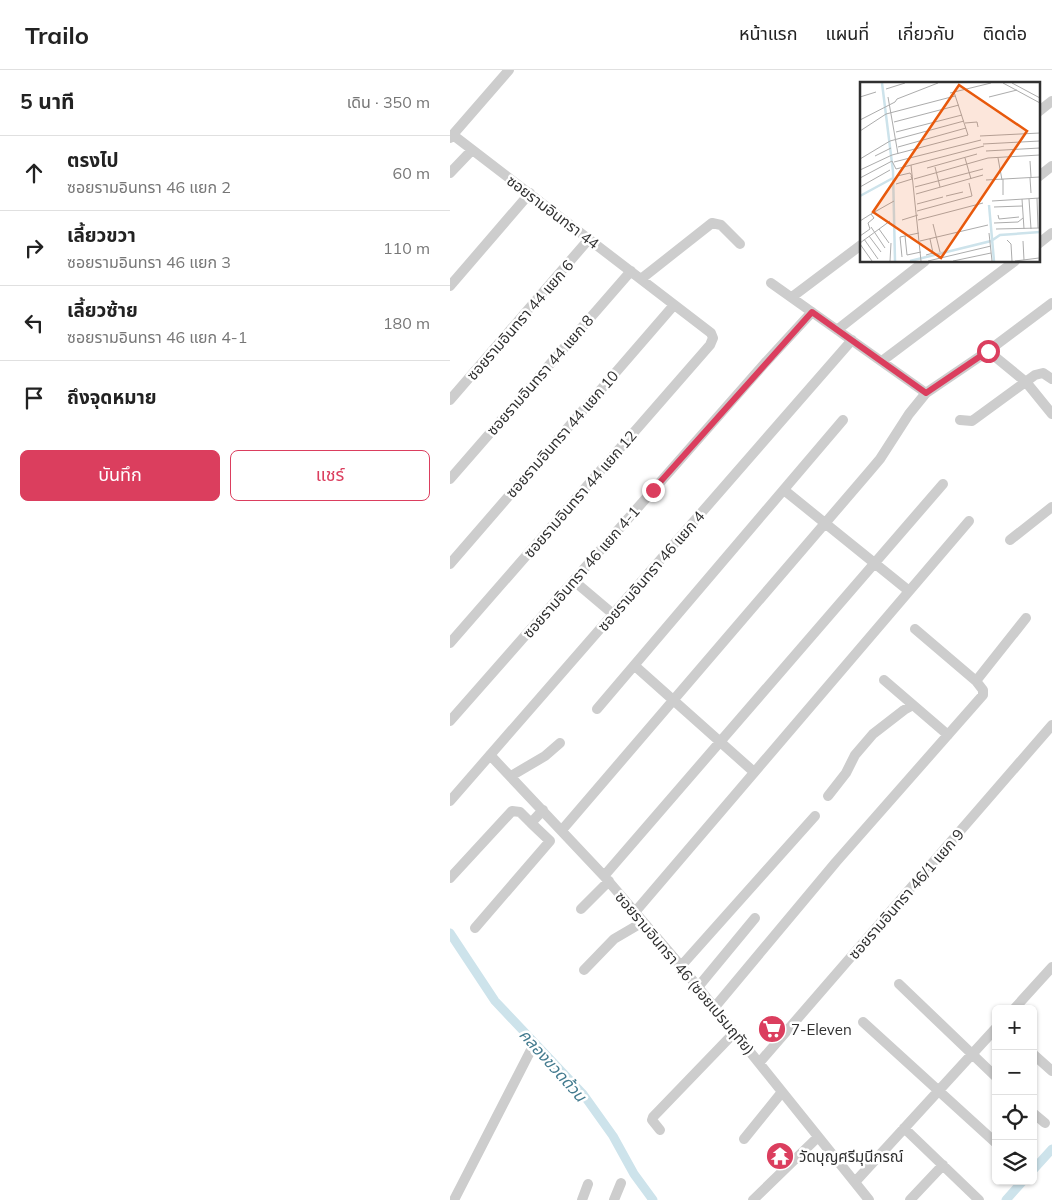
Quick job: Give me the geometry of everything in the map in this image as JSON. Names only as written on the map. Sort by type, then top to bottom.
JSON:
[{"type":"street","name":"ซอยรามอินทรา 44","points":[[509,70],[451,137],[472,150],[530,193],[711,333],[713,338],[710,344]]},
{"type":"street","points":[[1040,111],[1052,102]]},
{"type":"street","points":[[450,173],[472,150]]},
{"type":"street","points":[[1040,175],[1052,166]]},
{"type":"street","points":[[450,286],[530,193]]},
{"type":"street","points":[[641,279],[712,223],[721,225],[740,244]]},
{"type":"street","points":[[1040,242],[1052,233]]},
{"type":"street","name":"ซอยรามอินทรา 44 แยก 6","points":[[450,400],[590,239]]},
{"type":"street","points":[[792,297],[860,246]]},
{"type":"street","points":[[837,330],[924,262]]},
{"type":"street","points":[[882,361],[1014,262]]},
{"type":"street","name":"ซอยรามอินทรา 44 แยก 8","points":[[450,479],[631,271]]},
{"type":"street","points":[[771,283],[926,393]]},
{"type":"street","points":[[562,830],[880,459],[901,425],[926,393],[988,351],[1052,303]]},
{"type":"street","name":"ซอยรามอินทรา 44 แยก 10","points":[[450,564],[674,305]]},
{"type":"street","name":"ซอยรามอินทรา 46 แยก 4-1","points":[[450,721],[812,312]]},
{"type":"street","name":"ซอยรามอินทรา 46 แยก 4","points":[[450,801],[852,340]]},
{"type":"street","name":"ซอยรามอินทรา 44 แยก 12","points":[[450,642],[710,344]]},
{"type":"street","points":[[988,351],[1026,382],[1052,414]]},
{"type":"street","points":[[960,420],[972,421],[1036,375],[1043,373],[1052,379]]},
{"type":"street","points":[[597,709],[843,420]]},
{"type":"street","points":[[581,909],[720,742],[943,484]]},
{"type":"street","points":[[784,490],[909,591]]},
{"type":"street","points":[[1010,540],[1052,507]]},
{"type":"street","points":[[635,912],[969,521]]},
{"type":"street","points":[[574,581],[613,614]]},
{"type":"street","points":[[976,681],[1026,618]]},
{"type":"street","points":[[714,1008],[836,862],[983,695],[983,690],[976,681],[915,629]]},
{"type":"street","points":[[635,666],[754,772]]},
{"type":"street","points":[[884,680],[948,735]]},
{"type":"street","points":[[828,796],[846,774],[855,755],[873,734],[913,705]]},
{"type":"street","name":"ซอยรามอินทรา 46/1 แยก 9","points":[[759,1063],[1052,725]]},
{"type":"street","points":[[511,776],[545,756],[560,743]]},
{"type":"street","name":"ซอยรามอินทรา 46 (ซอยเปรมฤทัย)","points":[[490,755],[606,878],[681,966],[869,1200]]},
{"type":"street","points":[[531,822],[543,810]]},
{"type":"street","points":[[450,878],[512,811],[520,812],[550,841],[475,928]]},
{"type":"street","points":[[681,966],[815,816]]},
{"type":"street","points":[[698,987],[755,918]]},
{"type":"street","points":[[584,970],[614,939],[643,922]]},
{"type":"street","points":[[1018,1005],[1052,967]]},
{"type":"street","points":[[899,984],[992,1073]]},
{"type":"street","points":[[863,1022],[993,1140]]},
{"type":"street","points":[[855,1182],[992,1032]]},
{"type":"street","points":[[660,1130],[653,1123],[653,1117],[734,1033]]},
{"type":"street","points":[[454,1200],[534,1044]]},
{"type":"street","points":[[1037,1058],[1052,1071]]},
{"type":"street","points":[[744,1139],[782,1092]]},
{"type":"street","points":[[1037,1116],[1045,1123]]},
{"type":"street","points":[[904,1128],[980,1200]]},
{"type":"street","points":[[753,1200],[818,1137]]},
{"type":"street","points":[[910,1200],[943,1165]]},
{"type":"street","points":[[614,1200],[621,1183]]},
{"type":"street","points":[[582,1200],[588,1184]]},
{"type":"waterway","name":"คลองขวดด้วน","points":[[450,933],[495,1001],[583,1094],[613,1136],[634,1174],[653,1200]]},
{"type":"waterway","points":[[1037,1166],[1052,1149]]},
{"type":"waterway","points":[[1006,1200],[1019,1185]]},
{"type":"place","name":"7-Eleven","points":[[772,1029]]},
{"type":"place","name":"วัดบุญศรีมุนีกรณ์","points":[[780,1156]]},
{"type":"route","points":[[653,490],[812,312],[926,393],[988,351]]}]
